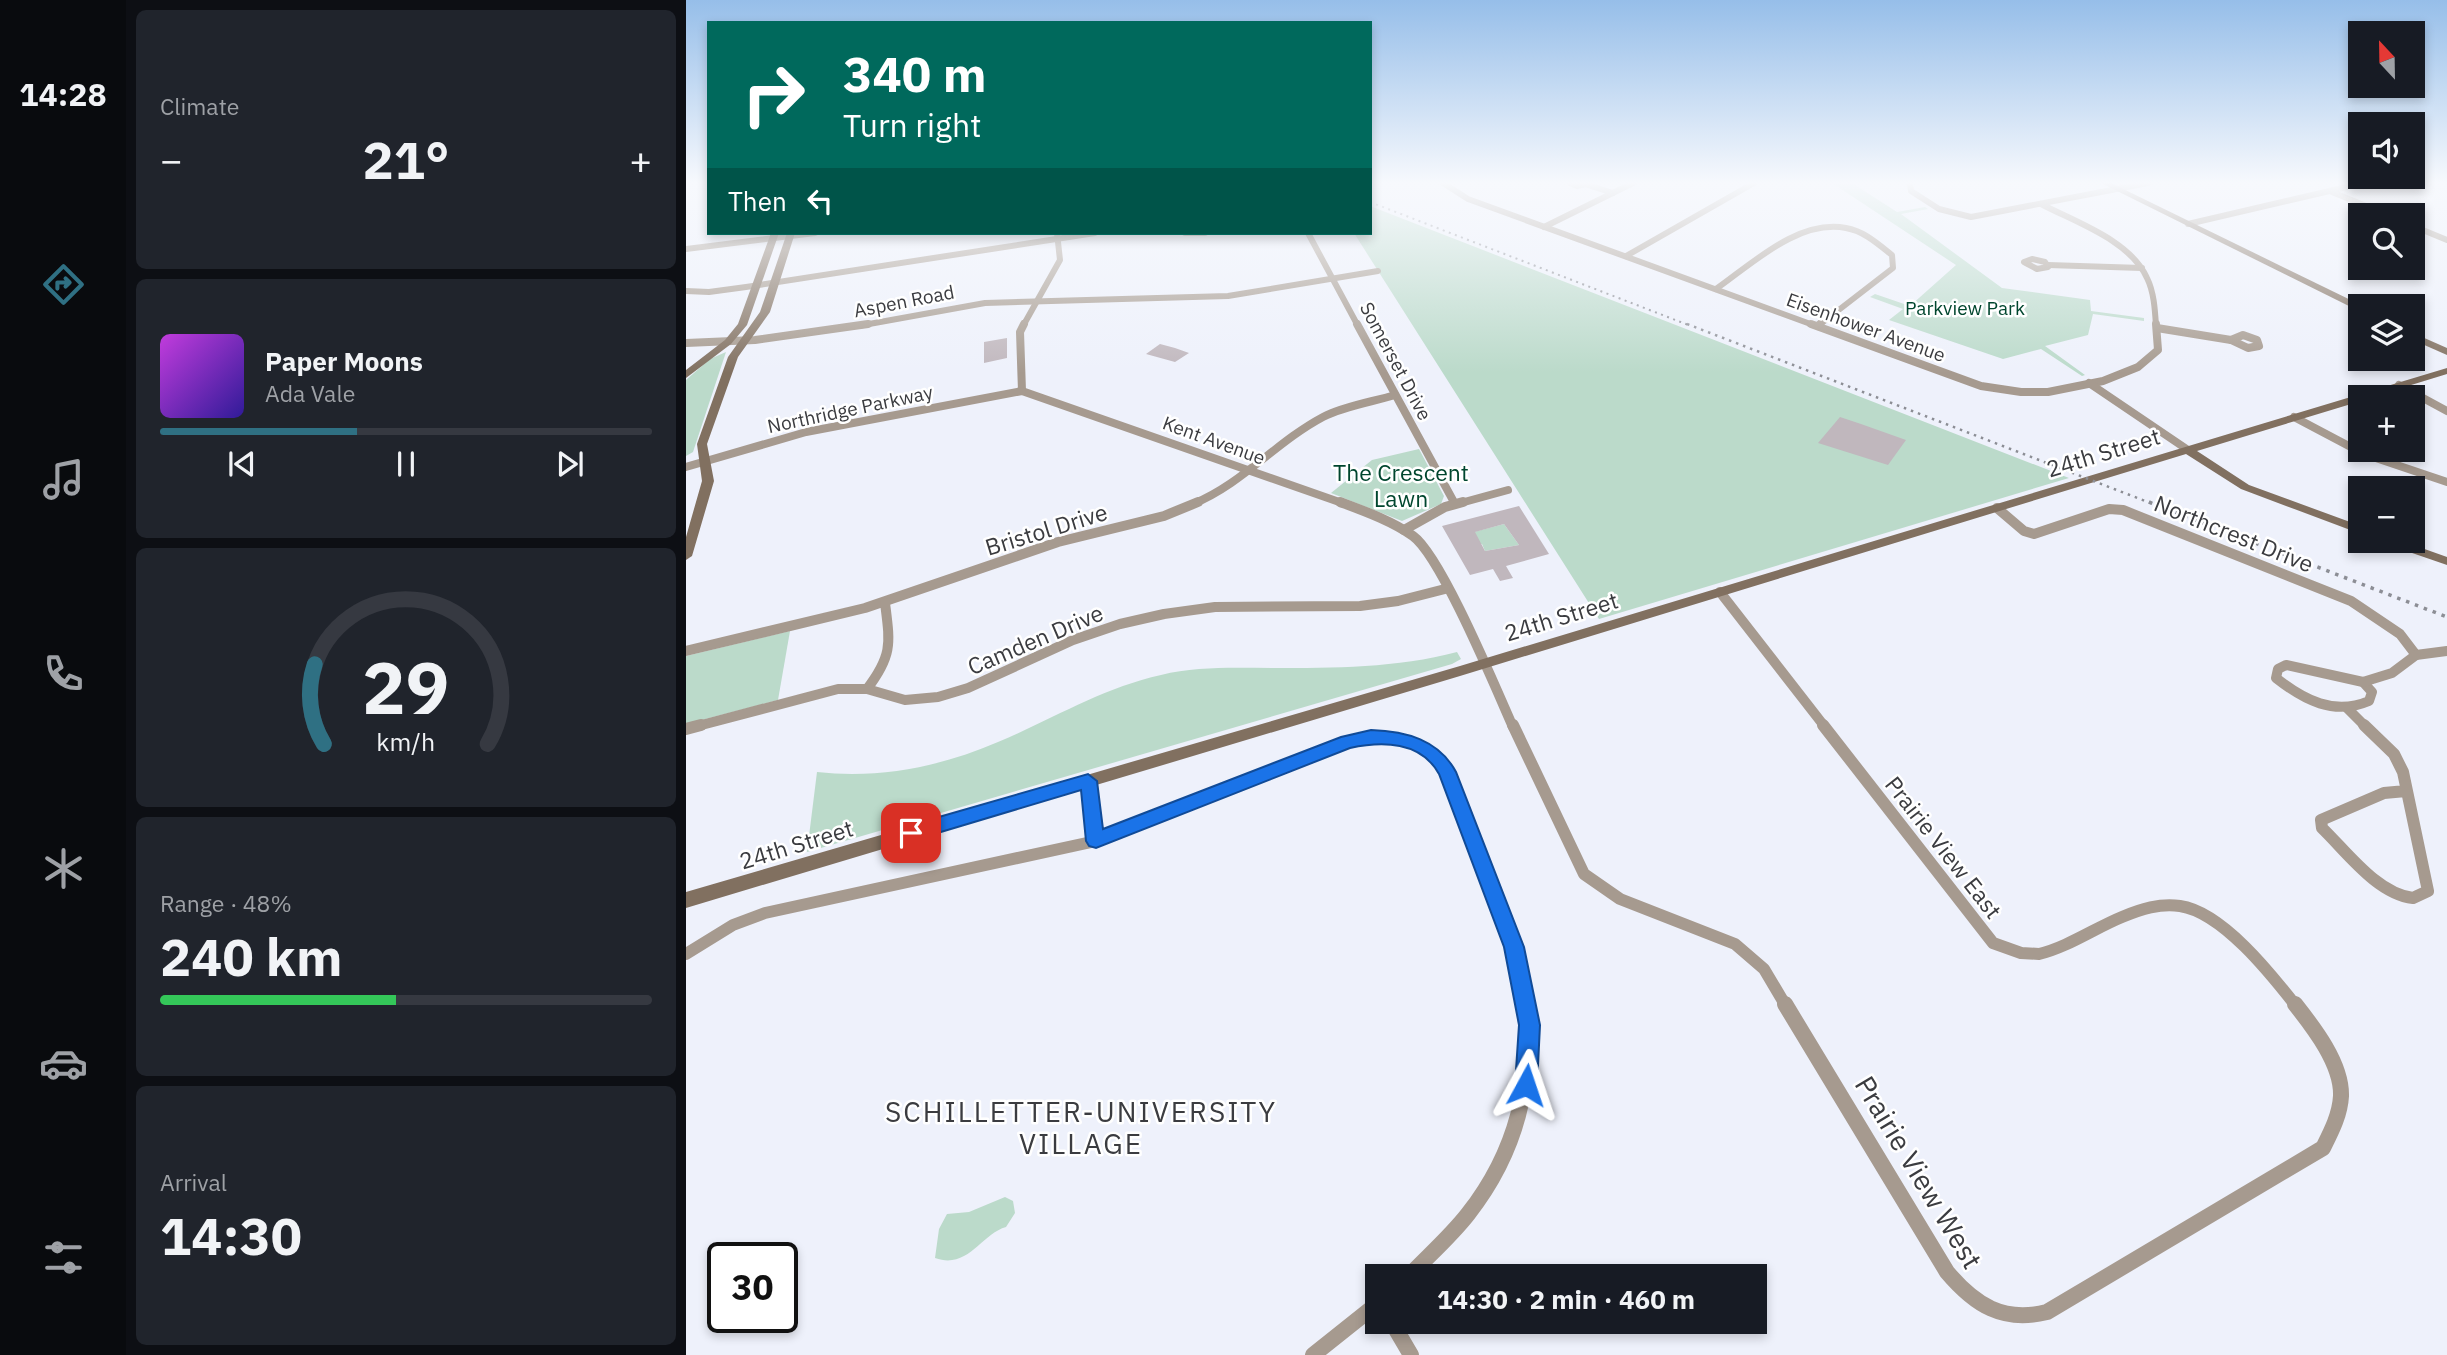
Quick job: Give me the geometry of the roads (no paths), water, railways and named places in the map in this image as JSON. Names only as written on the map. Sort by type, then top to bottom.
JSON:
[{"type":"main road","points":[[686,375],[728,342],[742,325],[770,246]]},
{"type":"main road","points":[[686,556],[708,481],[702,444],[733,357],[761,321],[786,246]]},
{"type":"main road","points":[[2233,246],[2348,304]]},
{"type":"main road","points":[[2425,342],[2447,352]]},
{"type":"main road","name":"24th Street","points":[[2399,385],[2447,371]]},
{"type":"main road","name":"24th Street","points":[[686,900],[1720,592],[2348,401]]},
{"type":"main road","points":[[2188,450],[2245,487],[2348,525]]},
{"type":"main road","points":[[2424,553],[2447,561]]},
{"type":"street","points":[[686,249],[705,246]]},
{"type":"street","points":[[686,291],[709,292],[994,246]]},
{"type":"street","points":[[1022,391],[1020,332],[1060,260],[1058,246]]},
{"type":"street","name":"Somerset Drive","points":[[1316,246],[1455,504]]},
{"type":"street","name":"Eisenhower Avenue","points":[[1598,246],[2001,390],[2053,392],[2148,363],[2158,350],[2157,328]]},
{"type":"street","points":[[1626,256],[1643,246]]},
{"type":"street","points":[[1716,289],[1783,246]]},
{"type":"street","points":[[1818,326],[1888,274],[1894,263],[1882,246]]},
{"type":"street","points":[[2115,246],[2142,268],[2148,278],[2157,328],[2231,340]]},
{"type":"street","points":[[2048,265],[2142,268]]},
{"type":"street","name":"Aspen Road","points":[[686,343],[744,341],[824,332],[954,307],[1038,300],[1228,296],[1378,271]]},
{"type":"street","points":[[2088,383],[2188,450]]},
{"type":"street","name":"Northridge Parkway","points":[[686,467],[806,432],[1022,391]]},
{"type":"street","name":"Kent Avenue","points":[[1022,391],[1251,469],[1368,512],[1404,530],[1415,537],[1435,563],[1445,589],[1483,663]]},
{"type":"street","name":"Bristol Drive","points":[[686,651],[885,603],[1058,542],[1164,516],[1205,499],[1325,416],[1395,395]]},
{"type":"street","points":[[2425,399],[2447,411]]},
{"type":"street","points":[[2294,417],[2364,454],[2447,482]]},
{"type":"street","points":[[1404,530],[1455,504],[1508,490]]},
{"type":"street","name":"Northcrest Drive","points":[[1997,508],[2024,531],[2034,534],[2109,509],[2123,510],[2351,601],[2400,634],[2416,655]]},
{"type":"street","name":"Camden Drive","points":[[686,729],[838,689],[867,689],[905,700],[938,697],[968,688],[1073,640],[1120,624],[1164,614],[1215,607],[1360,606],[1398,601],[1445,589]]},
{"type":"street","name":"Prairie View East","points":[[1720,592],[1993,943],[2015,952],[2041,954],[2142,909],[2162,904],[2184,906],[2222,926],[2300,1008]]},
{"type":"street","points":[[867,689],[888,663],[891,652],[885,603]]},
{"type":"street","points":[[2363,682],[2372,692],[2369,701],[2359,707],[2346,707],[2314,704],[2276,678],[2278,669],[2286,664],[2363,682],[2385,677],[2404,667],[2416,655],[2447,651]]},
{"type":"street","name":"Prairie View West","points":[[1483,663],[1584,874],[1604,892],[1626,904],[1736,944],[1764,969],[1937,1258],[1957,1287],[1979,1305],[2027,1319],[2047,1312],[2323,1148],[2336,1119],[2341,1094],[2336,1070],[2318,1033],[2300,1008]]},
{"type":"street","points":[[2346,707],[2394,754],[2403,772],[2428,891],[2418,897],[2408,898],[2389,888],[2322,828],[2321,820],[2384,793],[2406,790]]},
{"type":"street","points":[[686,954],[733,925],[765,913],[1096,841],[1347,741],[1396,737],[1415,743],[1440,760],[1514,947],[1530,1025],[1523,1103],[1512,1140],[1485,1194],[1446,1243],[1422,1264]]},
{"type":"street","points":[[1088,781],[1096,841]]},
{"type":"street","points":[[1313,1355],[1365,1314]]},
{"type":"street","points":[[1399,1334],[1411,1355]]},
{"type":"railway","points":[[1485,246],[1691,326]]},
{"type":"railway","points":[[1687,324],[2153,504]]},
{"type":"railway","points":[[2149,502],[2447,617]]},
{"type":"district","name":"SCHILLETTER-UNIVERSITY VILLAGE","points":[[1081,1127]]},
{"type":"park label","name":"Parkview Park","points":[[1965,308]]},
{"type":"park label","name":"The Crescent Lawn","points":[[1401,485]]}]
